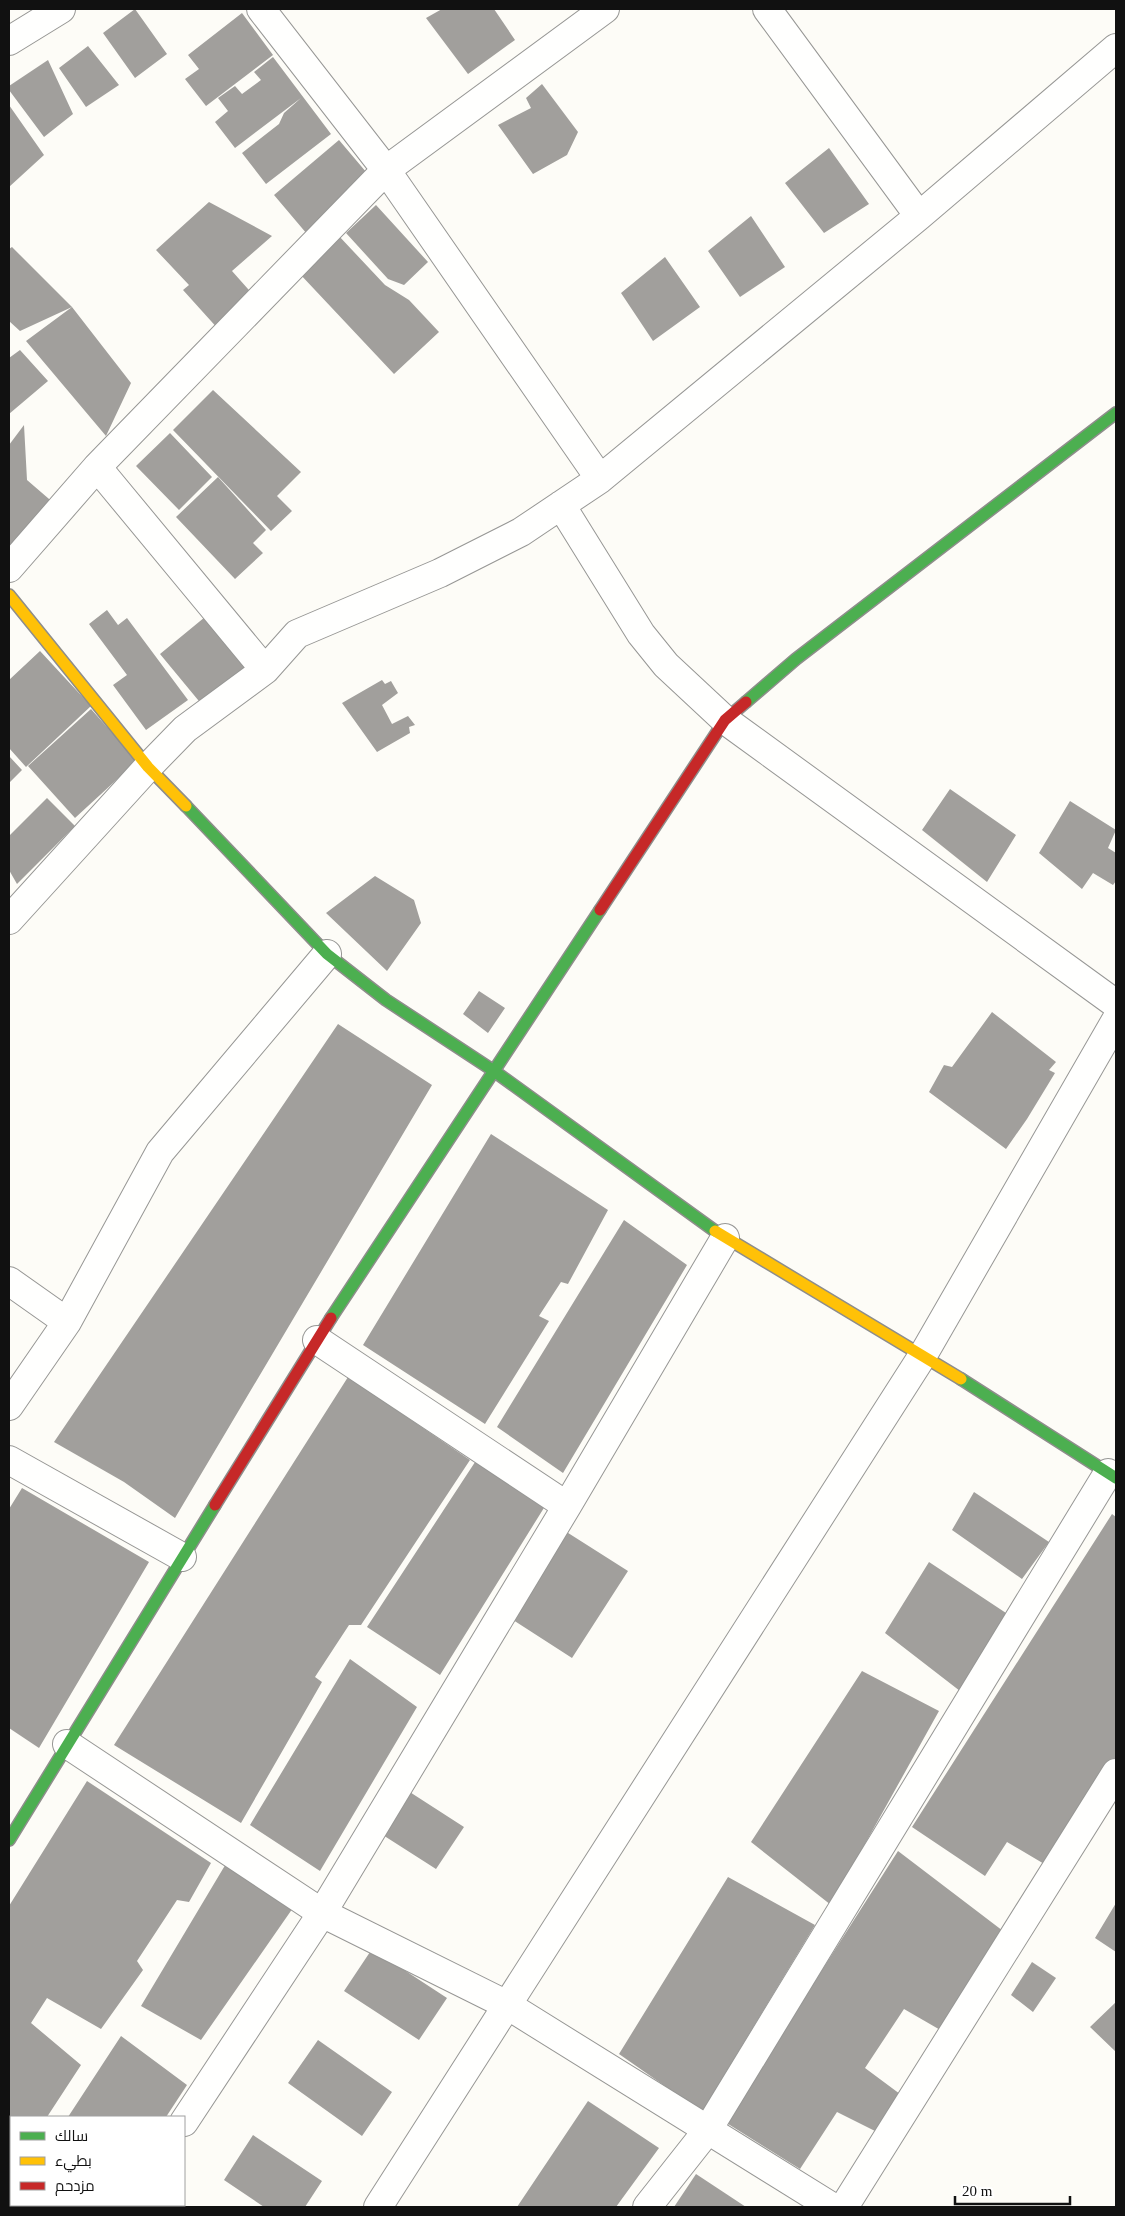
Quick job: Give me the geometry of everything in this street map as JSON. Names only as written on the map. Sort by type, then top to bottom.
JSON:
[{"type":"street","points":[[9,41],[62,9]]},
{"type":"street","points":[[261,9],[386,170],[600,478]]},
{"type":"street","points":[[9,568],[97,467],[386,170],[605,9]]},
{"type":"street","points":[[767,9],[919,216]]},
{"type":"street","points":[[9,920],[185,729],[265,670],[297,634],[440,573],[521,532],[600,478],[919,216],[1116,48]]},
{"type":"street","points":[[9,1840],[317,1340],[725,720],[796,659],[1116,413]]},
{"type":"street","points":[[97,467],[265,670]]},
{"type":"street","points":[[561,505],[641,634],[666,666],[725,720],[1116,1004]]},
{"type":"street","points":[[9,595],[148,767],[327,954],[386,1000],[494,1071],[725,1238],[923,1355],[1112,1476],[707,2131],[647,2207]]},
{"type":"street","points":[[9,1406],[66,1322],[160,1152],[327,954]]},
{"type":"street","points":[[378,2207],[923,1355],[1116,1020]]},
{"type":"street","points":[[185,2120],[322,1913],[567,1506],[725,1238]]},
{"type":"street","points":[[9,1281],[66,1322]]},
{"type":"street","points":[[317,1340],[567,1506]]},
{"type":"street","points":[[9,1460],[182,1557]]},
{"type":"street","points":[[67,1744],[322,1913],[507,2005],[832,2207]]},
{"type":"street","points":[[844,2207],[1116,1773]]},
{"type":"building","points":[[135,9],[167,54],[135,78],[103,33]]},
{"type":"building","points":[[442,9],[494,9],[515,40],[468,74],[426,18]]},
{"type":"building","points":[[242,13],[273,55],[206,106],[185,79],[199,69],[188,55]]},
{"type":"building","points":[[88,46],[119,85],[86,107],[59,68]]},
{"type":"building","points":[[273,57],[331,134],[266,184],[242,153],[279,124],[284,113],[301,98],[235,148],[215,122],[228,111],[218,98],[235,86],[242,94],[261,80],[254,72]]},
{"type":"building","points":[[48,60],[73,114],[44,137],[9,90],[9,86]]},
{"type":"building","points":[[542,84],[578,132],[567,155],[533,174],[498,125],[531,108],[526,98]]},
{"type":"building","points":[[9,105],[44,155],[9,187]]},
{"type":"building","points":[[339,140],[372,179],[307,234],[274,195]]},
{"type":"building","points":[[829,148],[869,204],[824,233],[785,183]]},
{"type":"building","points":[[209,202],[272,236],[232,271],[256,298],[220,331],[183,290],[189,285],[156,250]]},
{"type":"building","points":[[376,205],[428,262],[404,285],[388,279],[346,233]]},
{"type":"building","points":[[751,216],[785,267],[740,297],[708,251]]},
{"type":"building","points":[[338,235],[385,285],[409,300],[439,332],[394,374],[299,273]]},
{"type":"building","points":[[12,247],[72,307],[20,331],[9,321],[9,249]]},
{"type":"building","points":[[665,257],[700,307],[653,341],[621,293]]},
{"type":"building","points":[[72,307],[131,383],[106,436],[26,341]]},
{"type":"building","points":[[20,350],[48,381],[9,414],[9,358]]},
{"type":"building","points":[[213,390],[301,472],[277,496],[292,511],[271,531],[173,430]]},
{"type":"building","points":[[24,425],[27,480],[56,505],[9,565],[9,445]]},
{"type":"building","points":[[170,433],[212,477],[179,510],[136,466]]},
{"type":"building","points":[[218,477],[266,530],[253,543],[263,553],[235,579],[176,517]]},
{"type":"building","points":[[107,610],[118,625],[127,618],[188,700],[146,730],[113,685],[127,675],[89,624]]},
{"type":"building","points":[[205,617],[247,669],[203,706],[160,654]]},
{"type":"building","points":[[40,651],[91,706],[26,767],[9,748],[9,680]]},
{"type":"building","points":[[382,680],[385,684],[391,681],[398,693],[382,705],[392,724],[408,716],[415,725],[409,727],[410,733],[377,752],[342,703]]},
{"type":"building","points":[[91,709],[137,761],[75,818],[28,766]]},
{"type":"building","points":[[9,756],[22,770],[9,783]]},
{"type":"building","points":[[950,789],[1016,835],[987,882],[922,830]]},
{"type":"building","points":[[47,798],[75,826],[17,884],[9,870],[9,836]]},
{"type":"building","points":[[1070,801],[1116,830],[1108,848],[1116,853],[1116,881],[1113,885],[1093,873],[1082,889],[1039,853]]},
{"type":"building","points":[[375,876],[414,900],[421,923],[387,971],[326,913]]},
{"type":"building","points":[[479,991],[505,1008],[488,1033],[463,1014]]},
{"type":"building","points":[[992,1012],[1056,1062],[1049,1070],[1055,1073],[1006,1149],[929,1092],[944,1065],[952,1067]]},
{"type":"building","points":[[338,1024],[432,1085],[175,1518],[124,1482],[54,1442]]},
{"type":"building","points":[[491,1134],[608,1210],[568,1284],[561,1282],[539,1316],[549,1321],[485,1424],[363,1345]]},
{"type":"building","points":[[624,1220],[687,1265],[563,1473],[497,1427]]},
{"type":"building","points":[[348,1377],[470,1460],[361,1625],[349,1625],[315,1677],[322,1682],[241,1823],[114,1745]]},
{"type":"building","points":[[479,1456],[547,1503],[440,1675],[367,1627]]},
{"type":"building","points":[[22,1488],[149,1562],[39,1748],[9,1728],[9,1509]]},
{"type":"building","points":[[974,1492],[1049,1542],[1022,1579],[952,1530]]},
{"type":"building","points":[[1112,1514],[1116,1517],[1116,1765],[1051,1868],[1007,1842],[985,1876],[912,1827]]},
{"type":"building","points":[[565,1531],[628,1571],[572,1658],[510,1618]]},
{"type":"building","points":[[929,1562],[1006,1613],[960,1691],[885,1633]]},
{"type":"building","points":[[350,1659],[417,1707],[320,1871],[250,1825]]},
{"type":"building","points":[[862,1671],[939,1711],[831,1905],[751,1842]]},
{"type":"building","points":[[87,1781],[211,1863],[189,1902],[177,1900],[137,1961],[143,1970],[101,2029],[47,1998],[31,2023],[81,2065],[48,2116],[10,2116],[10,2122],[9,2122],[9,1906]]},
{"type":"building","points":[[402,1787],[464,1827],[436,1869],[375,1830]]},
{"type":"building","points":[[898,1851],[1007,1934],[942,2031],[904,2009],[865,2068],[900,2094],[875,2131],[837,2112],[800,2169],[725,2122]]},
{"type":"building","points":[[227,1862],[295,1905],[201,2040],[141,2006]]},
{"type":"building","points":[[728,1877],[815,1925],[702,2112],[619,2054]]},
{"type":"building","points":[[1116,1903],[1116,1952],[1095,1938]]},
{"type":"building","points":[[372,1949],[447,1998],[419,2040],[344,1991]]},
{"type":"building","points":[[1032,1962],[1056,1978],[1033,2012],[1011,1995]]},
{"type":"building","points":[[1116,2002],[1116,2052],[1090,2027]]},
{"type":"building","points":[[121,2036],[187,2085],[167,2116],[69,2116]]},
{"type":"building","points":[[318,2040],[392,2092],[362,2136],[288,2083]]},
{"type":"building","points":[[588,2101],[659,2148],[616,2207],[517,2207]]},
{"type":"building","points":[[253,2135],[322,2181],[305,2207],[264,2207],[224,2180]]},
{"type":"building","points":[[696,2174],[746,2207],[674,2207]]},
{"type":"building","points":[[64,2206],[106,2206],[106,2207]]},
{"type":"traffic: fast","points":[[746,702],[796,659],[1116,413]]},
{"type":"traffic: fast","points":[[186,806],[327,954],[386,1000],[494,1071],[715,1231]]},
{"type":"traffic: fast","points":[[331,1318],[600,910]]},
{"type":"traffic: fast","points":[[961,1379],[1116,1478]]},
{"type":"traffic: fast","points":[[9,1840],[215,1505]]},
{"type":"traffic: slow","points":[[9,595],[148,767],[186,806]]},
{"type":"traffic: slow","points":[[715,1231],[961,1379]]},
{"type":"traffic: jam","points":[[600,910],[725,720],[746,702]]},
{"type":"traffic: jam","points":[[215,1505],[331,1318]]}]
